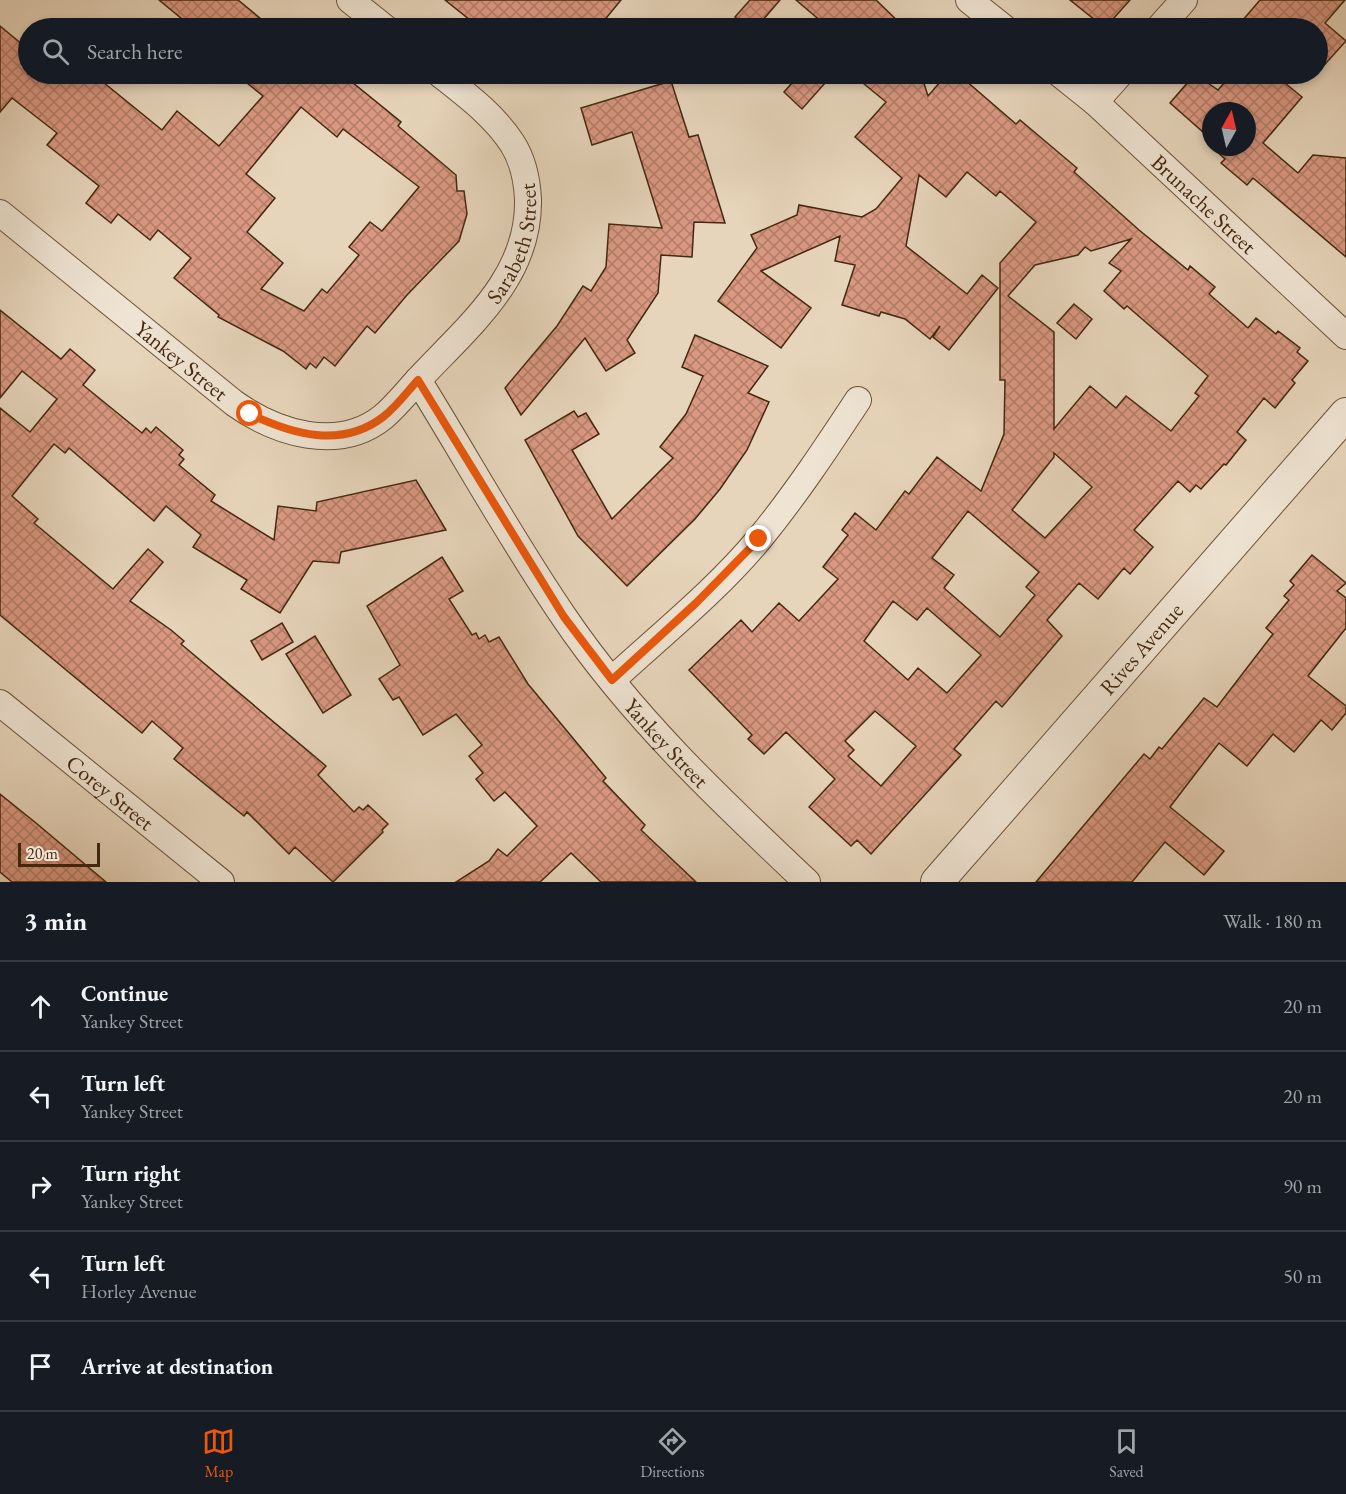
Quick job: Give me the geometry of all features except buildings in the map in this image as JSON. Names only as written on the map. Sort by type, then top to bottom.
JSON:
[{"type":"street","points":[[350,0],[372,18]]},
{"type":"street","points":[[969,0],[992,18]]},
{"type":"street","points":[[1168,18],[1184,0]]},
{"type":"street","name":"Sarabeth Street","points":[[418,380],[495,297],[521,252],[528,214],[527,177],[512,143],[486,111],[452,84]]},
{"type":"street","name":"Brunache Street","points":[[1072,84],[1095,102],[1346,336]]},
{"type":"street","points":[[1095,102],[1111,84]]},
{"type":"street","name":"Yankey Street","points":[[0,213],[234,403],[250,414],[285,430],[325,437],[366,428],[384,417],[418,380],[564,617],[612,680],[724,804],[807,882]]},
{"type":"street","points":[[612,680],[696,603],[759,539],[813,469],[858,400]]},
{"type":"street","name":"Rives Avenue","points":[[937,882],[1346,414]]},
{"type":"street","name":"Corey Street","points":[[0,703],[221,882]]},
{"type":"route","points":[[250,414],[301,435],[325,437],[347,433],[366,428],[384,417],[418,380],[564,617],[612,680],[696,603],[759,539]]}]
